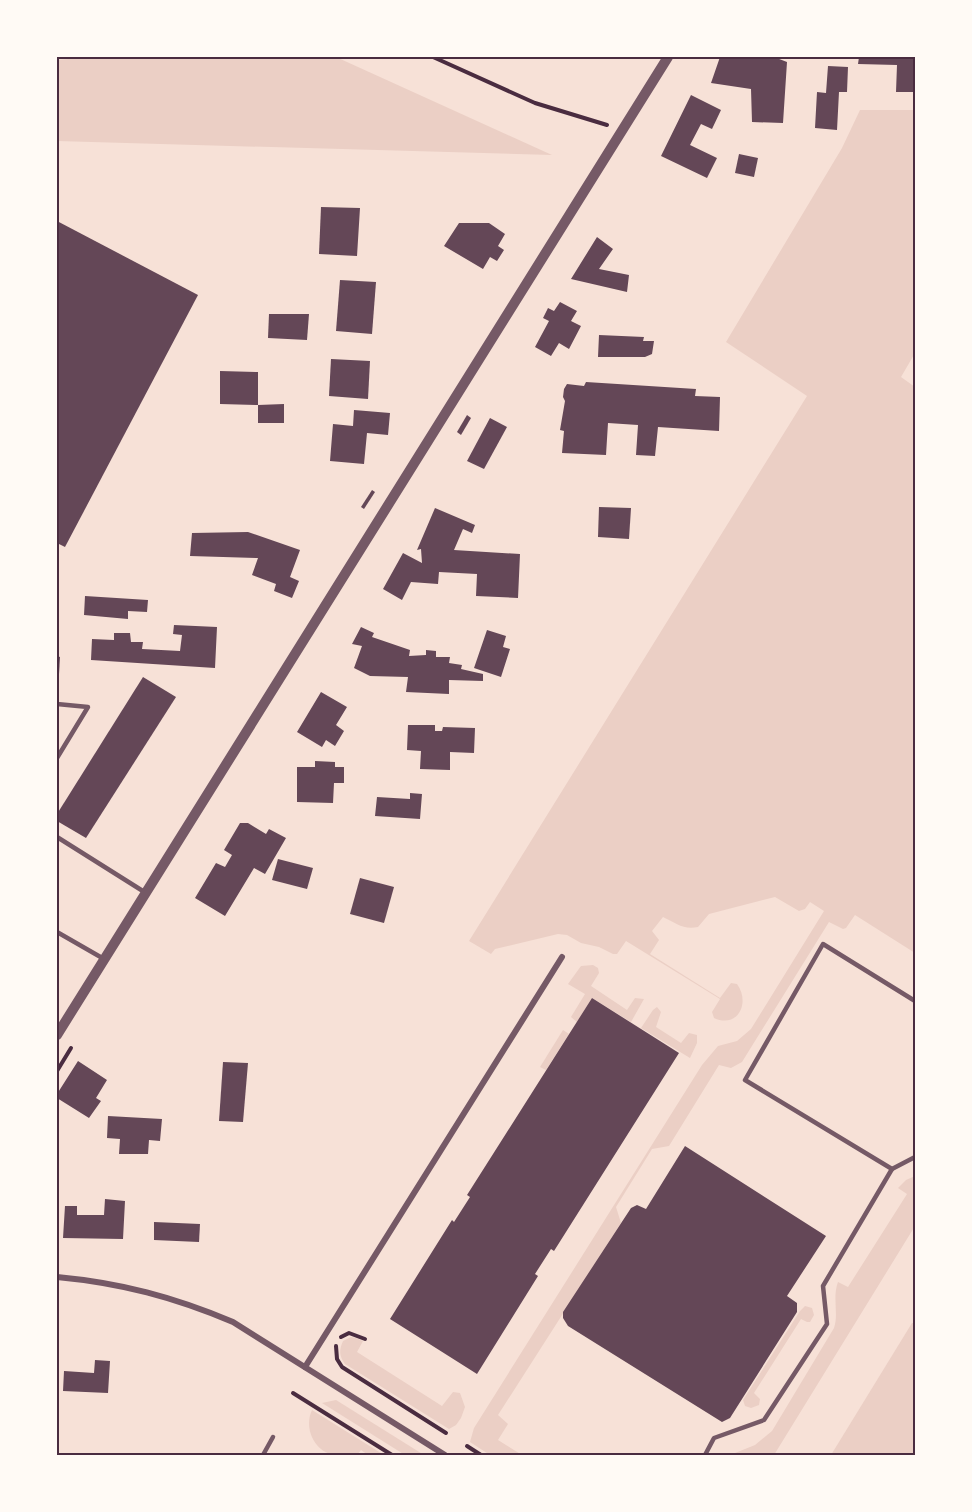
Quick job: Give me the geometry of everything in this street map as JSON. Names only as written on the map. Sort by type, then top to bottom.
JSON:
[{"type":"street","points":[[57,1035],[668,57]]},
{"type":"street","points":[[305,1367],[562,957]]},
{"type":"street","points":[[57,1277],[124,1286],[201,1309],[233,1322],[445,1455]]},
{"type":"lane","points":[[57,704],[88,707],[57,758]]},
{"type":"lane","points":[[57,837],[146,893]]},
{"type":"lane","points":[[57,932],[104,959]]},
{"type":"lane","points":[[892,1168],[745,1080],[823,944],[915,1001]]},
{"type":"lane","points":[[705,1455],[714,1438],[764,1420],[827,1324],[823,1286],[892,1168],[915,1156]]},
{"type":"lane","points":[[263,1455],[273,1437]]},
{"type":"path","points":[[434,57],[535,103],[622,129]]},
{"type":"path","points":[[365,1339],[349,1334],[341,1337],[336,1347],[337,1359],[342,1367],[446,1433]]},
{"type":"path","points":[[293,1393],[392,1455]]},
{"type":"path","points":[[467,1446],[481,1455]]},
{"type":"shaded area","points":[[92,57],[336,57],[552,155],[57,141],[57,60]]},
{"type":"shaded area","points":[[860,110],[915,110],[915,353],[901,377],[915,387],[915,953],[855,915],[843,929],[829,922],[742,1062],[731,1068],[719,1065],[669,1146],[652,1149],[616,1207],[621,1223],[498,1415],[508,1424],[498,1440],[522,1455],[490,1455],[470,1442],[474,1428],[702,1065],[718,1046],[737,1041],[751,1029],[824,911],[810,902],[805,909],[799,911],[775,897],[709,914],[698,927],[693,928],[684,927],[663,917],[652,931],[659,940],[650,954],[720,998],[731,983],[737,984],[743,999],[742,1006],[735,1017],[729,1020],[714,1018],[712,1012],[720,999],[626,941],[617,954],[613,954],[599,947],[581,943],[567,935],[558,934],[495,949],[491,954],[469,941],[807,396],[726,342],[842,148]]},
{"type":"shaded area","points":[[593,965],[598,968],[599,973],[591,986],[627,1010],[635,998],[644,999],[631,1022],[592,998],[577,1022],[571,1017],[585,994],[568,984],[581,966]]},
{"type":"shaded area","points":[[657,1007],[661,1012],[656,1027],[681,1043],[689,1033],[697,1035],[697,1043],[690,1058],[641,1028]]},
{"type":"shaded area","points":[[563,1030],[569,1034],[546,1070],[540,1067]]},
{"type":"shaded area","points":[[915,1176],[915,1226],[774,1455],[730,1455],[755,1445],[772,1431],[834,1328],[838,1282],[848,1287],[907,1194],[898,1188],[906,1180]]},
{"type":"shaded area","points":[[805,1306],[812,1308],[814,1315],[810,1322],[801,1319],[754,1393],[760,1399],[759,1405],[751,1408],[745,1406],[743,1400]]},
{"type":"shaded area","points":[[912,1323],[915,1323],[915,1455],[831,1455]]},
{"type":"shaded area","points":[[351,1337],[363,1341],[357,1352],[442,1406],[453,1392],[460,1393],[465,1407],[456,1425],[449,1429],[345,1364],[340,1353],[341,1347],[343,1341]]},
{"type":"shaded area","points":[[336,1400],[424,1455],[405,1455],[322,1403]]},
{"type":"shaded area","points":[[312,1410],[384,1455],[368,1455],[361,1450],[357,1455],[333,1455],[326,1452],[315,1443],[312,1437],[309,1424]]},
{"type":"building","points":[[720,57],[774,57],[787,62],[783,123],[752,122],[751,89],[711,83]]},
{"type":"building","points":[[859,57],[915,57],[915,92],[896,92],[897,65],[858,64]]},
{"type":"building","points":[[828,66],[848,67],[847,92],[839,92],[837,130],[815,128],[817,92],[826,93]]},
{"type":"building","points":[[691,95],[721,110],[712,129],[701,124],[690,145],[717,158],[707,178],[661,156]]},
{"type":"building","points":[[739,154],[758,158],[754,177],[735,173]]},
{"type":"building","points":[[321,207],[360,208],[357,256],[319,254]]},
{"type":"building","points":[[57,221],[198,295],[65,547],[57,543]]},
{"type":"building","points":[[459,223],[489,223],[505,234],[498,246],[504,250],[497,261],[490,257],[483,269],[444,246]]},
{"type":"building","points":[[597,237],[613,249],[599,269],[629,275],[627,292],[571,279]]},
{"type":"building","points":[[340,280],[376,282],[372,334],[336,331]]},
{"type":"building","points":[[560,302],[577,311],[571,321],[581,326],[569,349],[559,343],[551,356],[535,347],[549,321],[543,318],[548,308],[554,311]]},
{"type":"building","points":[[269,314],[309,314],[307,340],[268,338]]},
{"type":"building","points":[[599,335],[644,337],[643,341],[654,341],[652,354],[645,357],[598,357]]},
{"type":"building","points":[[331,359],[370,361],[368,399],[329,396]]},
{"type":"building","points":[[220,371],[258,372],[258,405],[220,404]]},
{"type":"building","points":[[586,382],[696,389],[695,396],[720,397],[719,431],[658,427],[655,456],[636,455],[638,425],[608,423],[606,455],[562,453],[564,431],[560,430],[565,401],[564,389],[567,384],[584,386]]},
{"type":"building","points":[[284,404],[284,423],[258,423],[258,405]]},
{"type":"building","points":[[354,410],[390,413],[388,435],[367,433],[364,464],[330,461],[333,424],[353,426]]},
{"type":"building","points":[[467,415],[471,418],[461,435],[457,432]]},
{"type":"building","points":[[490,418],[507,427],[484,469],[467,461]]},
{"type":"building","points":[[372,490],[375,492],[364,509],[361,507]]},
{"type":"building","points":[[599,507],[631,508],[629,539],[598,537]]},
{"type":"building","points":[[435,508],[475,525],[472,533],[463,529],[454,550],[520,554],[518,598],[476,596],[477,574],[439,572],[438,584],[411,582],[402,600],[383,589],[403,553],[422,563],[421,549],[417,550]]},
{"type":"building","points":[[248,532],[300,550],[290,577],[299,581],[292,598],[274,591],[276,584],[252,575],[258,558],[190,556],[192,533]]},
{"type":"building","points":[[85,596],[148,600],[147,612],[128,611],[128,619],[84,615]]},
{"type":"building","points":[[174,625],[217,627],[215,668],[91,660],[92,639],[114,640],[114,633],[130,633],[131,642],[143,642],[142,649],[180,651],[182,635],[173,634]]},
{"type":"building","points":[[361,627],[374,633],[372,637],[410,650],[409,656],[426,655],[426,650],[436,651],[436,657],[450,657],[449,663],[462,665],[461,669],[483,674],[483,681],[449,680],[449,694],[406,692],[408,677],[370,676],[354,668],[362,646],[352,644]]},
{"type":"building","points":[[487,630],[506,636],[503,647],[510,649],[501,677],[474,668]]},
{"type":"building","points":[[57,656],[60,657],[59,674],[57,674]]},
{"type":"building","points":[[143,677],[176,697],[86,838],[57,821],[57,814]]},
{"type":"building","points":[[321,692],[347,707],[336,725],[344,731],[335,746],[326,740],[322,747],[297,732]]},
{"type":"building","points":[[408,725],[435,725],[435,731],[442,731],[443,727],[475,728],[474,753],[450,752],[450,770],[420,769],[421,751],[407,750]]},
{"type":"building","points":[[315,761],[335,762],[335,767],[344,767],[344,783],[334,783],[333,803],[297,802],[297,767],[315,767]]},
{"type":"building","points":[[410,793],[422,794],[420,819],[375,816],[377,797],[410,799]]},
{"type":"building","points":[[240,823],[248,823],[266,834],[269,829],[286,838],[265,874],[254,868],[225,916],[195,898],[216,863],[225,867],[232,855],[224,850]]},
{"type":"building","points":[[278,859],[313,868],[307,889],[272,880]]},
{"type":"building","points":[[360,878],[394,887],[384,923],[350,914]]},
{"type":"building","points":[[592,998],[679,1053],[554,1251],[551,1249],[535,1274],[538,1276],[477,1374],[390,1319],[452,1220],[454,1222],[470,1197],[467,1195]]},
{"type":"building","points":[[78,1061],[107,1080],[96,1098],[101,1101],[89,1118],[57,1098],[57,1094]]},
{"type":"building","points":[[223,1062],[248,1063],[243,1122],[219,1121]]},
{"type":"building","points":[[108,1116],[162,1119],[160,1141],[149,1140],[148,1154],[119,1154],[120,1139],[107,1138]]},
{"type":"building","points":[[685,1146],[826,1236],[787,1296],[797,1303],[797,1312],[730,1418],[722,1422],[568,1326],[563,1318],[563,1312],[631,1208],[637,1205],[646,1209]]},
{"type":"building","points":[[105,1199],[125,1201],[123,1239],[63,1238],[65,1206],[77,1206],[77,1215],[104,1215]]},
{"type":"building","points":[[154,1222],[200,1224],[199,1242],[154,1240]]},
{"type":"building","points":[[95,1360],[110,1361],[108,1393],[63,1391],[64,1371],[94,1373]]}]
